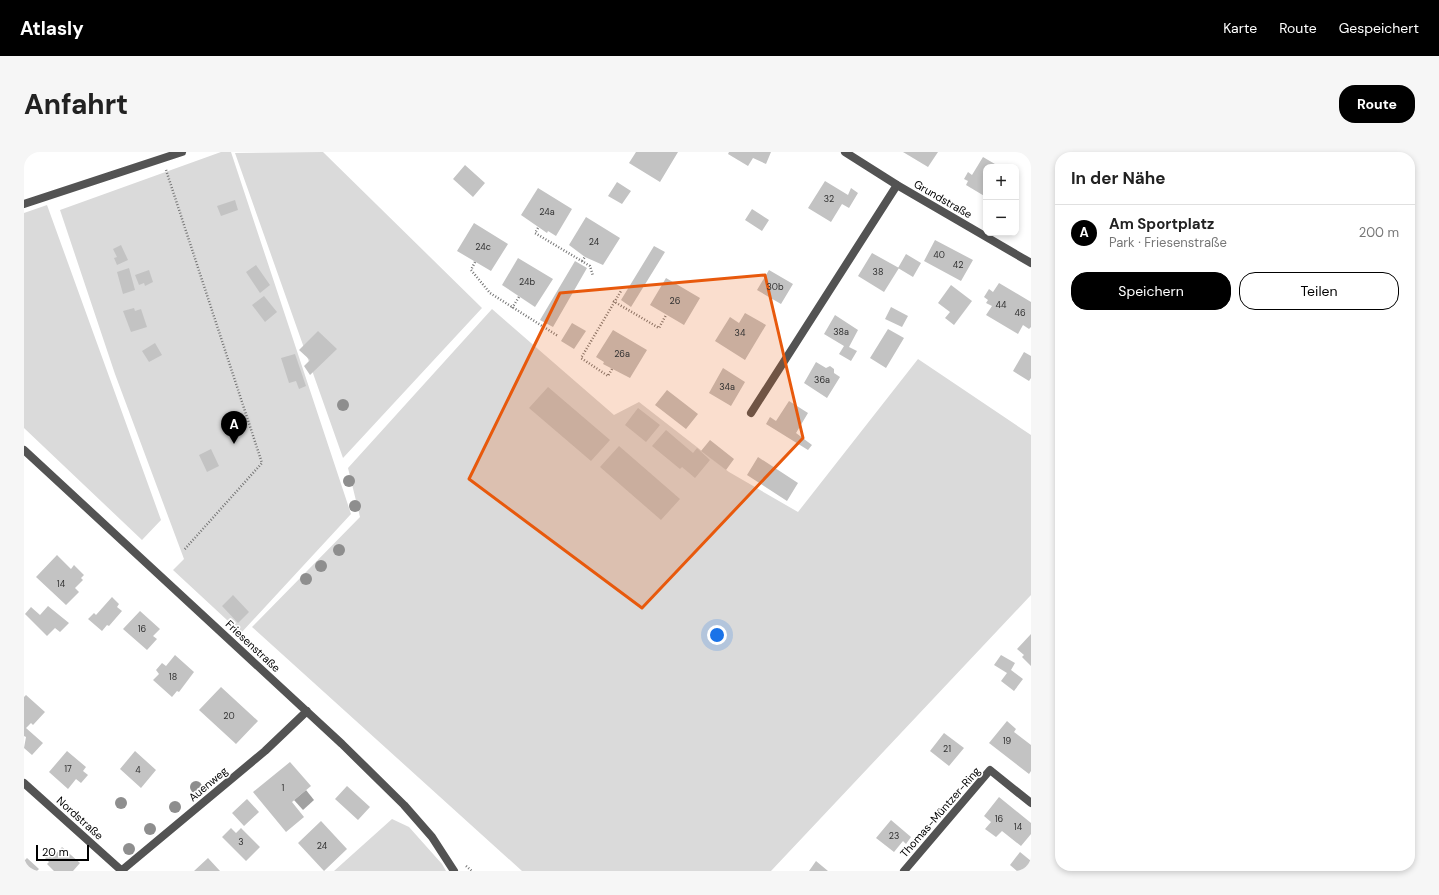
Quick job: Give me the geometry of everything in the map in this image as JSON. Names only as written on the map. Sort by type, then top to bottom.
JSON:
[{"type":"street","points":[[24,204],[182,152]]},
{"type":"street","name":"Grundstraße","points":[[846,152],[897,185],[1031,263]]},
{"type":"street","points":[[751,413],[897,185]]},
{"type":"street","name":"Friesenstraße","points":[[24,450],[307,710],[404,805],[432,837],[454,871]]},
{"type":"street","name":"Auenweg","points":[[122,871],[265,751],[307,710]]},
{"type":"street","name":"Thomas-Müntzer-Ring","points":[[904,871],[990,770],[1031,803]]},
{"type":"street","name":"Nordstraße","points":[[24,783],[122,871]]},
{"type":"path","points":[[162,158],[262,462],[184,550]]},
{"type":"path","points":[[538,228],[534,233],[590,266],[593,276]]},
{"type":"path","points":[[582,261],[585,257]]},
{"type":"path","points":[[475,262],[471,270],[490,292],[512,308],[558,336]]},
{"type":"path","points":[[612,369],[608,376],[581,358],[621,291]]},
{"type":"path","points":[[512,308],[520,297]]},
{"type":"path","points":[[614,301],[659,328],[666,315]]},
{"type":"highlighted area","points":[[765,275],[803,438],[642,608],[469,479],[560,293]]},
{"type":"shaded area","points":[[221,152],[231,152],[351,514],[241,633],[173,570],[184,559],[115,374],[60,210]]},
{"type":"shaded area","points":[[323,152],[482,308],[343,458],[235,153]]},
{"type":"shaded area","points":[[47,205],[161,520],[142,540],[24,428],[24,213]]},
{"type":"shaded area","points":[[492,309],[614,415],[639,402],[729,472],[798,512],[918,359],[1031,435],[1031,595],[771,871],[522,871],[252,627],[360,517],[348,468]]},
{"type":"shaded area","points":[[306,790],[314,800],[303,810],[294,800]]},
{"type":"shaded area","points":[[392,819],[409,827],[442,864],[446,871],[334,871]]},
{"type":"building","points":[[636,152],[678,152],[660,182],[629,163]]},
{"type":"building","points":[[729,152],[771,152],[766,164],[753,158],[748,166],[728,154]]},
{"type":"building","points":[[903,152],[938,152],[928,167]]},
{"type":"building","points":[[983,157],[995,164],[983,164],[983,195],[966,185],[968,181],[964,179],[968,172],[972,175]]},
{"type":"building","points":[[465,165],[485,183],[473,197],[453,179]]},
{"type":"building","points":[[825,181],[848,195],[851,188],[858,193],[849,208],[842,204],[831,222],[808,208]]},
{"type":"building","points":[[617,182],[631,191],[622,204],[608,196]]},
{"type":"building","points":[[538,188],[572,209],[556,236],[548,231],[547,233],[521,215]]},
{"type":"building","points":[[235,200],[238,210],[221,216],[217,206]]},
{"type":"building","points":[[752,209],[769,220],[762,231],[745,220]]},
{"type":"building","points":[[586,217],[620,238],[603,265],[585,257],[569,245]]},
{"type":"building","points":[[474,223],[508,244],[491,271],[457,251]]},
{"type":"building","points":[[935,240],[973,260],[961,281],[924,261]]},
{"type":"building","points":[[121,245],[128,260],[117,265],[114,258],[117,257],[113,249]]},
{"type":"building","points":[[654,246],[665,252],[631,307],[621,300]]},
{"type":"building","points":[[872,253],[899,268],[884,292],[858,276]]},
{"type":"building","points":[[906,254],[921,263],[913,277],[898,268]]},
{"type":"building","points":[[518,258],[553,279],[535,307],[502,285]]},
{"type":"building","points":[[575,261],[587,268],[553,327],[540,320]]},
{"type":"building","points":[[256,265],[270,285],[260,293],[246,272]]},
{"type":"building","points":[[129,268],[135,290],[123,294],[117,272]]},
{"type":"building","points":[[149,270],[153,282],[145,286],[144,283],[139,285],[135,275]]},
{"type":"building","points":[[769,270],[793,284],[781,304],[757,290]]},
{"type":"building","points":[[666,278],[700,298],[684,325],[650,305]]},
{"type":"building","points":[[999,283],[1031,302],[1031,327],[1029,329],[1023,325],[1018,334],[986,315],[992,306],[986,303],[988,300],[984,297],[989,289],[993,292]]},
{"type":"building","points":[[951,285],[972,301],[954,325],[945,318],[950,312],[938,303]]},
{"type":"building","points":[[264,296],[277,312],[265,322],[252,305]]},
{"type":"building","points":[[891,307],[908,316],[902,327],[885,319]]},
{"type":"building","points":[[134,308],[135,311],[141,309],[147,327],[131,332],[123,311]]},
{"type":"building","points":[[745,313],[766,325],[745,360],[715,341],[730,317],[739,323]]},
{"type":"building","points":[[835,315],[858,330],[849,347],[857,351],[851,361],[839,354],[844,346],[824,334]]},
{"type":"building","points":[[572,323],[586,331],[574,349],[561,341]]},
{"type":"building","points":[[888,329],[904,338],[886,368],[870,358]]},
{"type":"building","points":[[613,330],[647,350],[630,378],[603,364],[604,362],[596,357]]},
{"type":"building","points":[[318,331],[337,349],[310,375],[304,366],[310,360],[299,350]]},
{"type":"building","points":[[155,343],[162,355],[149,362],[142,351]]},
{"type":"building","points":[[1024,352],[1031,356],[1031,378],[1029,381],[1013,371]]},
{"type":"building","points":[[295,354],[306,386],[299,389],[296,381],[289,383],[281,358]]},
{"type":"building","points":[[816,362],[826,368],[830,366],[834,369],[834,373],[840,377],[827,398],[804,383]]},
{"type":"building","points":[[723,368],[745,382],[731,406],[709,393]]},
{"type":"building","points":[[548,387],[610,440],[591,461],[529,408]]},
{"type":"building","points":[[667,390],[698,414],[686,429],[655,405]]},
{"type":"building","points":[[789,401],[808,413],[796,433],[812,445],[808,450],[766,424],[770,417],[776,421]]},
{"type":"building","points":[[638,408],[660,425],[646,442],[625,425]]},
{"type":"building","points":[[666,430],[693,453],[697,448],[710,460],[695,478],[682,467],[680,469],[652,446]]},
{"type":"building","points":[[710,440],[734,459],[726,470],[701,451]]},
{"type":"building","points":[[619,446],[680,499],[661,520],[600,467]]},
{"type":"building","points":[[211,449],[219,466],[207,472],[199,455]]},
{"type":"building","points":[[758,457],[798,483],[787,501],[747,475]]},
{"type":"building","points":[[57,555],[71,569],[74,565],[84,575],[81,578],[83,580],[75,588],[79,592],[66,605],[36,577]]},
{"type":"building","points":[[233,595],[249,612],[238,623],[222,606]]},
{"type":"building","points":[[112,597],[119,604],[117,607],[122,611],[109,626],[107,625],[102,631],[88,619],[94,613],[96,615]]},
{"type":"building","points":[[48,606],[69,623],[60,632],[55,628],[47,636],[25,614],[31,607],[40,615]]},
{"type":"building","points":[[140,611],[160,629],[153,636],[157,639],[147,650],[123,629]]},
{"type":"building","points":[[1031,634],[1031,666],[1022,657],[1024,655],[1017,649]]},
{"type":"building","points":[[175,655],[194,672],[179,692],[177,691],[172,697],[153,680],[159,674],[156,670],[162,663],[166,666]]},
{"type":"building","points":[[1001,655],[1015,663],[1011,670],[1023,679],[1014,691],[1001,681],[1007,673],[994,665]]},
{"type":"building","points":[[221,687],[258,721],[236,744],[199,710]]},
{"type":"building","points":[[26,695],[45,712],[33,725],[31,723],[26,728],[43,743],[32,755],[24,748],[26,737],[24,736],[24,697]]},
{"type":"building","points":[[1007,721],[1016,729],[1014,732],[1031,745],[1031,771],[1029,774],[989,743]]},
{"type":"building","points":[[944,733],[964,748],[949,766],[930,751]]},
{"type":"building","points":[[67,751],[86,767],[83,771],[88,775],[81,783],[76,779],[68,789],[49,772]]},
{"type":"building","points":[[135,751],[156,770],[141,788],[120,769]]},
{"type":"building","points":[[290,762],[311,786],[292,802],[304,817],[286,832],[253,792]]},
{"type":"building","points":[[347,786],[370,807],[358,820],[335,799]]},
{"type":"building","points":[[999,797],[1031,823],[1031,834],[1021,846],[1002,831],[996,837],[985,829],[991,822],[984,816]]},
{"type":"building","points":[[247,799],[259,812],[244,826],[232,813]]},
{"type":"building","points":[[891,820],[911,837],[906,844],[903,841],[894,852],[876,838]]},
{"type":"building","points":[[321,821],[347,849],[324,871],[298,843]]},
{"type":"building","points":[[231,828],[236,833],[241,828],[260,847],[246,861],[222,837]]},
{"type":"building","points":[[62,847],[80,863],[73,871],[54,871],[47,864],[49,862],[45,858],[51,851],[55,855]]},
{"type":"building","points":[[1020,852],[1031,861],[1031,866],[1026,871],[1017,871],[1010,865]]},
{"type":"building","points":[[27,858],[39,869],[37,871],[24,871],[24,861]]},
{"type":"building","points":[[208,858],[220,871],[194,871]]},
{"type":"building","points":[[816,861],[828,871],[809,871]]},
{"type":"place","name":"Am Sportplatz","points":[[234,444]]}]
